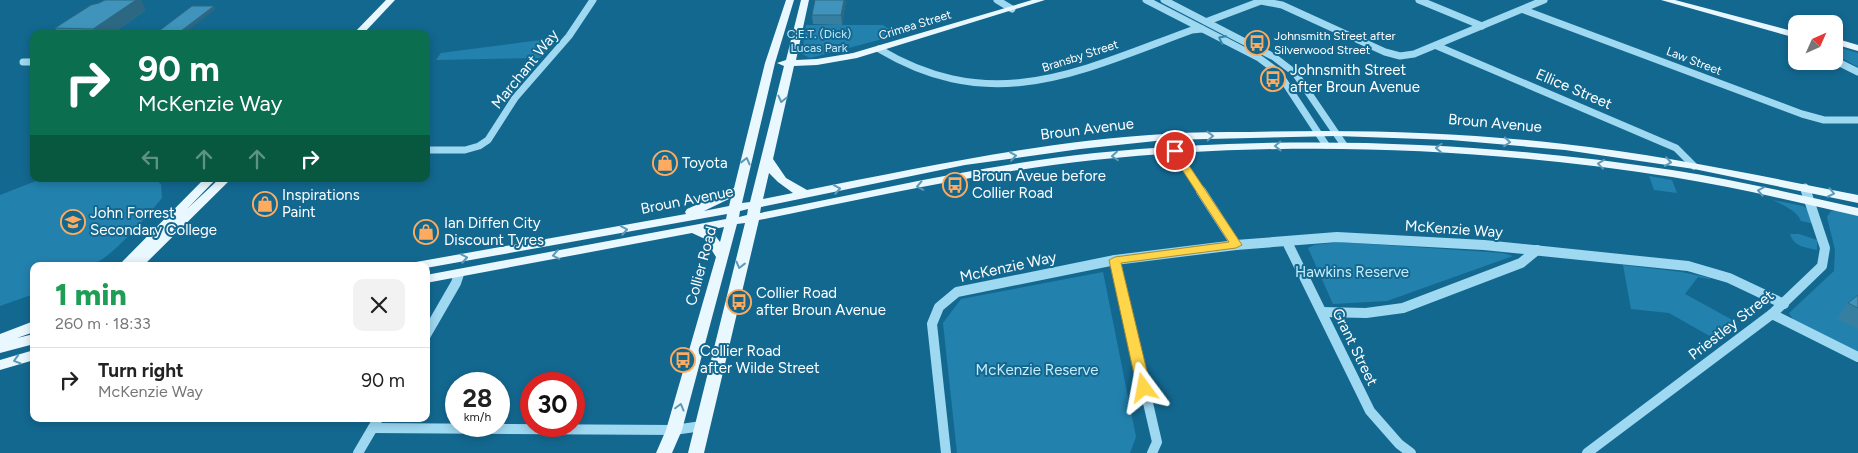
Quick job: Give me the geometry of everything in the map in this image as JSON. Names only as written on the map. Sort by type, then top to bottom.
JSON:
[{"type":"main road","points":[[361,30],[391,0]]},
{"type":"main road","points":[[372,30],[401,0]]},
{"type":"main road","name":"Collier Road","points":[[664,453],[674,430],[722,257],[770,67],[790,0]]},
{"type":"main road","points":[[696,453],[805,0]]},
{"type":"main road","name":"Crimea Street","points":[[770,67],[818,68],[839,64],[854,56],[1041,0]]},
{"type":"main road","points":[[1665,0],[1788,33]]},
{"type":"main road","points":[[1678,0],[1788,30]]},
{"type":"main road","points":[[1843,46],[1858,50]]},
{"type":"main road","name":"Broun Avenue","points":[[753,211],[806,194],[965,162],[1080,146],[1166,137],[1336,133],[1451,137],[1556,146],[1694,166],[1858,199]]},
{"type":"main road","name":"Broun Avenue","points":[[430,264],[650,225],[733,215],[1091,158],[1250,146],[1344,145],[1458,149],[1564,160],[1673,174],[1809,200],[1858,212]]},
{"type":"main road","points":[[766,157],[769,165],[781,180],[790,188],[806,194]]},
{"type":"main road","points":[[128,262],[207,182]]},
{"type":"main road","points":[[140,262],[222,182]]},
{"type":"main road","points":[[650,225],[694,211],[738,191]]},
{"type":"main road","name":"Broun Avenue","points":[[430,278],[690,230],[733,215]]},
{"type":"main road","points":[[690,230],[710,236],[722,257]]},
{"type":"main road","points":[[0,340],[30,328]]},
{"type":"main road","points":[[0,348],[30,340]]},
{"type":"main road","points":[[0,365],[30,356]]},
{"type":"street","name":"Marchant Way","points":[[430,150],[472,148],[488,140],[515,98],[569,36],[593,0]]},
{"type":"street","points":[[997,0],[1012,9]]},
{"type":"street","points":[[1146,0],[1259,58],[1278,72],[1326,145]]},
{"type":"street","points":[[1164,0],[1274,57],[1295,73],[1344,145]]},
{"type":"street","points":[[1419,0],[1482,26]]},
{"type":"street","points":[[1208,22],[1261,1],[1269,1],[1385,52],[1400,56],[1414,54],[1437,46],[1544,0]]},
{"type":"street","name":"Law Street","points":[[1524,10],[1802,114],[1824,120],[1858,120]]},
{"type":"street","name":"Bransby Street","points":[[879,49],[916,70],[946,79],[985,84],[1024,84],[1057,78],[1192,30],[1202,29]]},
{"type":"street","name":"Ellice Street","points":[[1437,46],[1676,148],[1694,166]]},
{"type":"street","points":[[23,62],[30,62]]},
{"type":"street","points":[[1843,64],[1858,72]]},
{"type":"street","points":[[1175,151],[1236,245]]},
{"type":"street","name":"Priestley Street","points":[[1587,453],[1772,314],[1822,266],[1825,248],[1804,187]]},
{"type":"street","name":"McKenzie Way","points":[[946,453],[932,324],[939,307],[956,292],[1115,260],[1236,245],[1287,242],[1337,236],[1537,250],[1688,266],[1729,278],[1784,304]]},
{"type":"street","name":"Grant Street","points":[[1287,242],[1370,411],[1399,444],[1411,453]]},
{"type":"street","points":[[1323,312],[1366,313],[1404,308],[1521,263],[1537,250]]},
{"type":"street","points":[[1115,260],[1156,442],[1152,453]]},
{"type":"street","points":[[430,328],[456,283],[459,274]]},
{"type":"street","points":[[1772,314],[1858,357]]},
{"type":"street","points":[[358,453],[375,423],[674,430],[702,426]]},
{"type":"green space","name":"C.E.T. (Dick) Lucas Park","points":[[806,25],[883,25],[898,35],[810,58],[802,54]]},
{"type":"green space","points":[[556,38],[540,58],[436,60],[441,53]]},
{"type":"green space","points":[[1843,49],[1858,53],[1858,67],[1843,59]]},
{"type":"green space","points":[[1649,176],[1672,180],[1677,193],[1654,190]]},
{"type":"green space","name":"John Forrest Secondary College","points":[[33,182],[158,182],[161,184],[162,198],[128,237],[98,262],[30,262],[30,295],[0,306],[0,195]]},
{"type":"green space","points":[[1773,200],[1803,206],[1807,209],[1815,224],[1801,221],[1793,211]]},
{"type":"green space","points":[[1845,210],[1858,213],[1858,353],[1794,321],[1789,313],[1834,271],[1835,250],[1827,217],[1831,211]]},
{"type":"green space","points":[[1790,234],[1799,234],[1817,240],[1817,250],[1797,244]]},
{"type":"green space","name":"Hawkins Reserve","points":[[1340,242],[1503,253],[1513,256],[1387,301],[1333,304],[1308,248],[1314,245]]},
{"type":"green space","points":[[1623,265],[1682,272],[1710,278],[1698,277],[1685,294],[1738,323],[1715,339],[1669,313],[1631,309]]},
{"type":"green space","name":"McKenzie Reserve","points":[[1103,272],[1136,437],[1130,453],[957,453],[943,323],[961,299]]},
{"type":"building","points":[[105,0],[136,0],[93,29],[55,28],[91,5]]},
{"type":"building","points":[[815,0],[844,0],[841,15],[812,15]]},
{"type":"building","points":[[192,6],[214,6],[182,30],[160,30]]},
{"type":"building","points":[[1858,295],[1858,308],[1848,303]]},
{"type":"place","name":"Johnsmith Street after Silverwood Street","points":[[1257,43]]},
{"type":"place","name":"Johnsmith Street after Broun Avenue","points":[[1273,79]]},
{"type":"place","name":"Toyota","points":[[665,163]]},
{"type":"place","name":"Broun Aveue before Collier Road","points":[[955,185]]},
{"type":"place","name":"Inspirations Paint","points":[[265,204]]},
{"type":"place","name":"John Forrest Secondary College","points":[[73,222]]},
{"type":"place","name":"Ian Diffen City Discount Tyres","points":[[426,232]]},
{"type":"place","name":"Collier Road after Broun Avenue","points":[[739,302]]},
{"type":"place","name":"Collier Road after Wilde Street","points":[[683,360]]},
{"type":"route","points":[[1144,388],[1115,260],[1236,245],[1175,151]]}]
